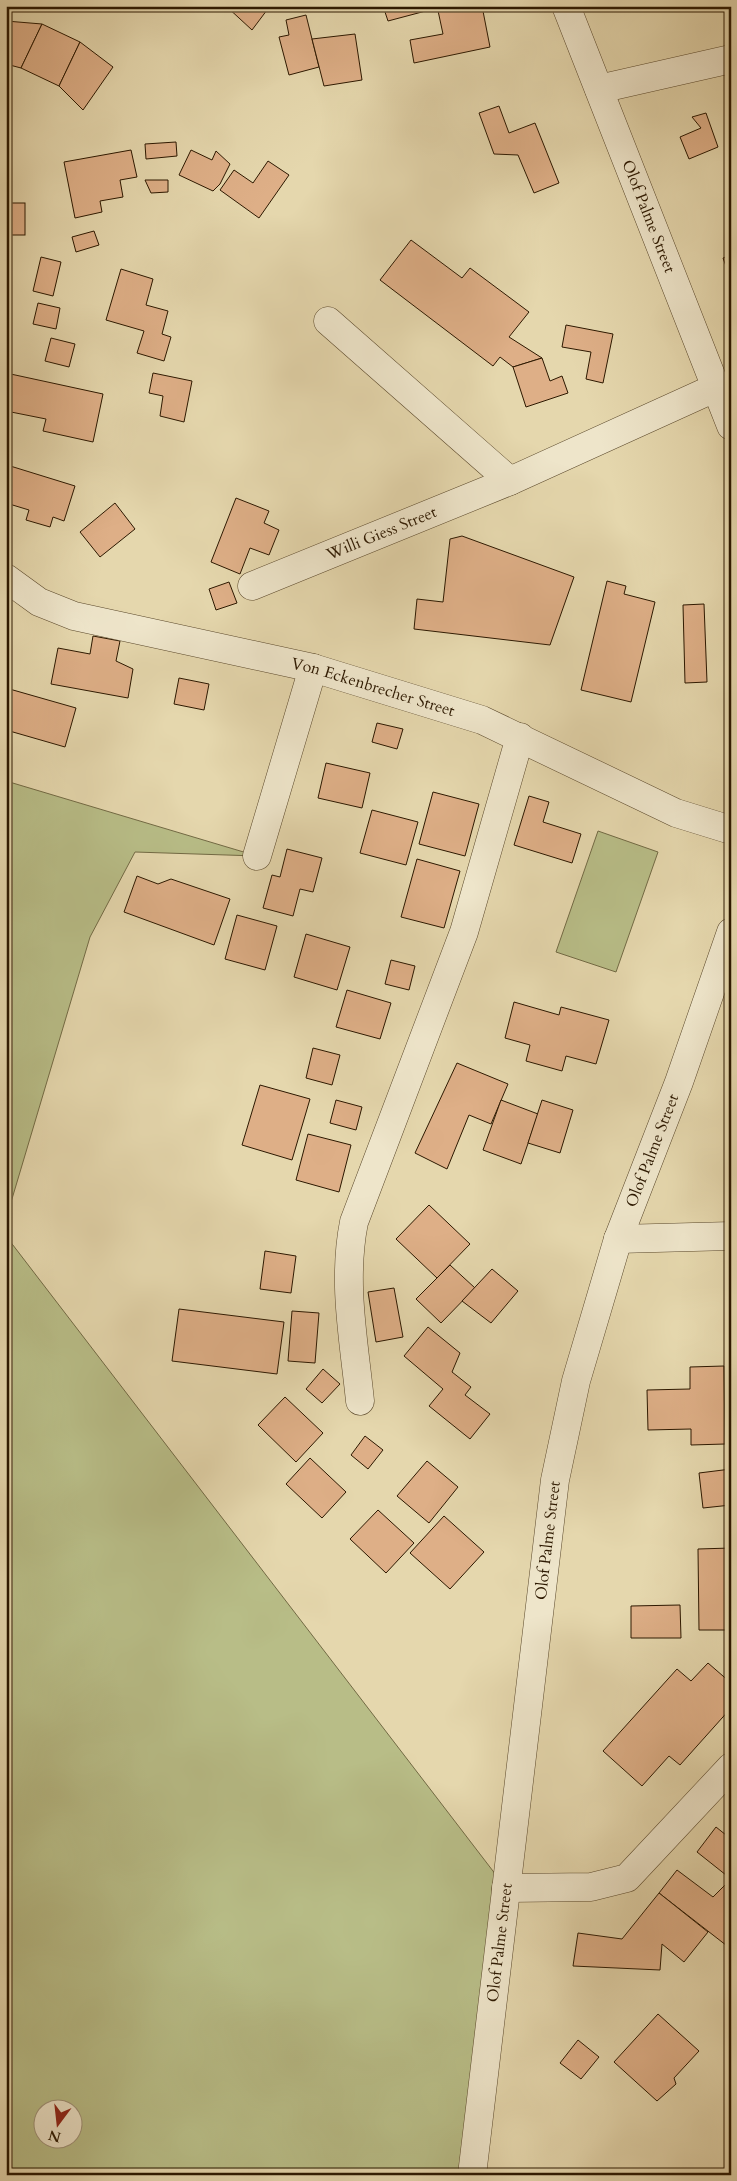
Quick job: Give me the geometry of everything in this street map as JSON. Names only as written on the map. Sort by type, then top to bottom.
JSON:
[{"type":"street","name":"Olof Palme Street","points":[[566,6],[731,426]]},
{"type":"street","points":[[599,89],[731,59]]},
{"type":"street","points":[[328,321],[510,481]]},
{"type":"street","name":"Willi Giess Street","points":[[252,586],[510,481],[717,387]]},
{"type":"street","name":"Von Eckenbrecher Street","points":[[6,578],[38,602],[74,616],[314,668],[482,720],[676,812],[731,830]]},
{"type":"street","points":[[257,856],[314,668]]},
{"type":"street","points":[[360,1401],[347,1281],[349,1247],[354,1222],[464,932],[520,737]]},
{"type":"street","name":"Olof Palme Street","points":[[472,2175],[555,1480],[576,1381],[618,1239],[679,1082],[731,932]]},
{"type":"street","points":[[618,1239],[731,1236]]},
{"type":"street","points":[[506,1888],[591,1887],[627,1878],[731,1767]]},
{"type":"green space","points":[[6,781],[257,856],[135,852],[90,937],[6,1219]]},
{"type":"green space","points":[[598,831],[658,852],[616,972],[556,952]]},
{"type":"green space","points":[[6,1236],[506,1888],[473,2175],[6,2175]]},
{"type":"building","points":[[226,6],[270,6],[252,30]]},
{"type":"building","points":[[383,6],[437,6],[437,8],[388,21]]},
{"type":"building","points":[[437,6],[482,6],[490,47],[414,63],[410,40],[443,34]]},
{"type":"building","points":[[306,15],[319,67],[289,75],[279,37],[289,35],[286,20]]},
{"type":"building","points":[[6,21],[42,24],[21,68],[6,64]]},
{"type":"building","points":[[42,24],[80,42],[59,86],[21,68]]},
{"type":"building","points":[[355,34],[362,80],[324,86],[312,39]]},
{"type":"building","points":[[80,42],[113,67],[83,110],[59,86]]},
{"type":"building","points":[[499,106],[509,133],[535,123],[559,183],[534,193],[518,155],[494,154],[479,113]]},
{"type":"building","points":[[706,113],[718,147],[689,159],[680,137],[701,128],[692,117]]},
{"type":"building","points":[[176,142],[177,156],[146,159],[145,144]]},
{"type":"building","points":[[131,150],[137,177],[120,180],[123,197],[100,201],[102,212],[75,218],[64,162]]},
{"type":"building","points":[[191,150],[212,160],[216,151],[230,164],[220,184],[213,191],[179,175]]},
{"type":"building","points":[[268,161],[289,175],[259,218],[220,190],[234,170],[253,183]]},
{"type":"building","points":[[145,180],[168,180],[168,192],[151,193]]},
{"type":"building","points":[[6,203],[25,203],[25,235],[6,235]]},
{"type":"building","points":[[94,231],[99,245],[76,252],[72,237]]},
{"type":"building","points":[[411,240],[462,278],[470,268],[529,312],[509,337],[542,358],[513,367],[500,357],[493,366],[380,280]]},
{"type":"building","points":[[731,255],[731,280],[723,258]]},
{"type":"building","points":[[41,257],[61,262],[53,296],[33,291]]},
{"type":"building","points":[[121,269],[153,279],[146,305],[168,311],[162,334],[171,337],[164,361],[137,353],[144,331],[106,320]]},
{"type":"building","points":[[38,303],[60,308],[56,329],[33,324]]},
{"type":"building","points":[[566,325],[613,334],[603,383],[586,379],[591,352],[562,347]]},
{"type":"building","points":[[51,338],[75,344],[69,367],[45,361]]},
{"type":"building","points":[[542,358],[550,381],[562,376],[568,393],[526,407],[513,367]]},
{"type":"building","points":[[6,373],[103,394],[93,442],[43,431],[46,419],[6,411]]},
{"type":"building","points":[[153,373],[192,381],[184,422],[160,416],[163,396],[149,393]]},
{"type":"building","points":[[7,465],[75,486],[64,521],[53,517],[50,527],[26,520],[29,510],[6,503]]},
{"type":"building","points":[[236,498],[269,511],[264,523],[279,530],[269,555],[250,548],[240,574],[211,562]]},
{"type":"building","points":[[115,503],[135,529],[100,557],[80,532]]},
{"type":"building","points":[[462,536],[574,577],[550,645],[414,629],[417,599],[443,602],[450,539]]},
{"type":"building","points":[[607,581],[626,586],[624,594],[655,602],[631,702],[581,690]]},
{"type":"building","points":[[229,582],[237,603],[216,610],[209,589]]},
{"type":"building","points":[[704,604],[707,682],[685,683],[683,605]]},
{"type":"building","points":[[93,636],[120,641],[116,661],[133,669],[128,698],[51,684],[58,648],[90,654]]},
{"type":"building","points":[[179,678],[209,684],[204,710],[174,704]]},
{"type":"building","points":[[6,688],[76,708],[65,747],[6,730]]},
{"type":"building","points":[[377,723],[403,729],[397,749],[372,742]]},
{"type":"building","points":[[326,763],[370,773],[362,808],[318,798]]},
{"type":"building","points":[[433,792],[479,804],[465,856],[419,844]]},
{"type":"building","points":[[529,796],[549,802],[543,822],[581,834],[572,863],[514,845]]},
{"type":"building","points":[[372,810],[418,822],[406,865],[360,853]]},
{"type":"building","points":[[287,849],[322,858],[313,892],[300,889],[293,916],[263,908],[272,875],[280,877]]},
{"type":"building","points":[[417,859],[460,871],[444,928],[401,917]]},
{"type":"building","points":[[137,876],[158,884],[171,879],[230,899],[214,945],[124,912]]},
{"type":"building","points":[[237,915],[277,926],[265,970],[225,959]]},
{"type":"building","points":[[306,934],[350,947],[337,990],[294,977]]},
{"type":"building","points":[[391,960],[415,966],[409,990],[385,984]]},
{"type":"building","points":[[347,990],[391,1003],[380,1039],[336,1027]]},
{"type":"building","points":[[514,1002],[559,1015],[561,1007],[609,1020],[596,1064],[566,1056],[562,1071],[526,1061],[530,1045],[505,1038]]},
{"type":"building","points":[[313,1048],[340,1055],[332,1085],[306,1078]]},
{"type":"building","points":[[457,1063],[508,1084],[491,1124],[469,1115],[447,1169],[415,1153]]},
{"type":"building","points":[[260,1085],[310,1099],[292,1160],[242,1145]]},
{"type":"building","points":[[336,1100],[362,1107],[356,1130],[330,1123]]},
{"type":"building","points":[[501,1100],[538,1114],[521,1164],[483,1150]]},
{"type":"building","points":[[542,1100],[573,1110],[560,1153],[528,1143]]},
{"type":"building","points":[[308,1134],[351,1145],[339,1192],[296,1180]]},
{"type":"building","points":[[429,1205],[470,1244],[437,1278],[396,1239]]},
{"type":"building","points":[[265,1251],[296,1256],[291,1293],[260,1289]]},
{"type":"building","points":[[450,1265],[475,1288],[441,1323],[416,1299]]},
{"type":"building","points":[[492,1269],[518,1291],[491,1323],[462,1301]]},
{"type":"building","points":[[394,1288],[403,1337],[376,1342],[368,1292]]},
{"type":"building","points":[[179,1309],[284,1322],[277,1374],[172,1361]]},
{"type":"building","points":[[292,1311],[319,1313],[315,1363],[288,1361]]},
{"type":"building","points":[[428,1327],[460,1353],[452,1372],[471,1387],[465,1395],[490,1414],[470,1439],[429,1406],[443,1389],[404,1356]]},
{"type":"building","points":[[724,1366],[725,1444],[691,1445],[691,1429],[648,1430],[647,1390],[690,1389],[690,1367]]},
{"type":"building","points":[[323,1369],[340,1384],[322,1403],[306,1389]]},
{"type":"building","points":[[285,1397],[323,1433],[296,1462],[258,1425]]},
{"type":"building","points":[[365,1436],[383,1450],[368,1469],[351,1455]]},
{"type":"building","points":[[310,1458],[346,1492],[322,1518],[286,1484]]},
{"type":"building","points":[[427,1461],[458,1487],[429,1523],[397,1496]]},
{"type":"building","points":[[731,1469],[731,1505],[703,1508],[699,1473]]},
{"type":"building","points":[[378,1510],[414,1543],[386,1573],[350,1539]]},
{"type":"building","points":[[444,1516],[484,1552],[450,1589],[410,1553]]},
{"type":"building","points":[[731,1548],[731,1630],[699,1630],[698,1549]]},
{"type":"building","points":[[680,1605],[681,1638],[631,1638],[631,1606]]},
{"type":"building","points":[[708,1663],[731,1683],[731,1708],[680,1765],[669,1756],[642,1786],[603,1751],[677,1669],[691,1681]]},
{"type":"building","points":[[716,1827],[731,1839],[731,1879],[697,1852]]},
{"type":"building","points":[[677,1870],[713,1897],[731,1879],[731,1949],[659,1893]]},
{"type":"building","points":[[659,1893],[708,1932],[684,1962],[662,1944],[660,1970],[573,1966],[578,1933],[622,1939]]},
{"type":"building","points":[[658,2014],[699,2051],[674,2078],[676,2084],[657,2101],[614,2062]]},
{"type":"building","points":[[578,2040],[599,2057],[581,2079],[560,2063]]}]
